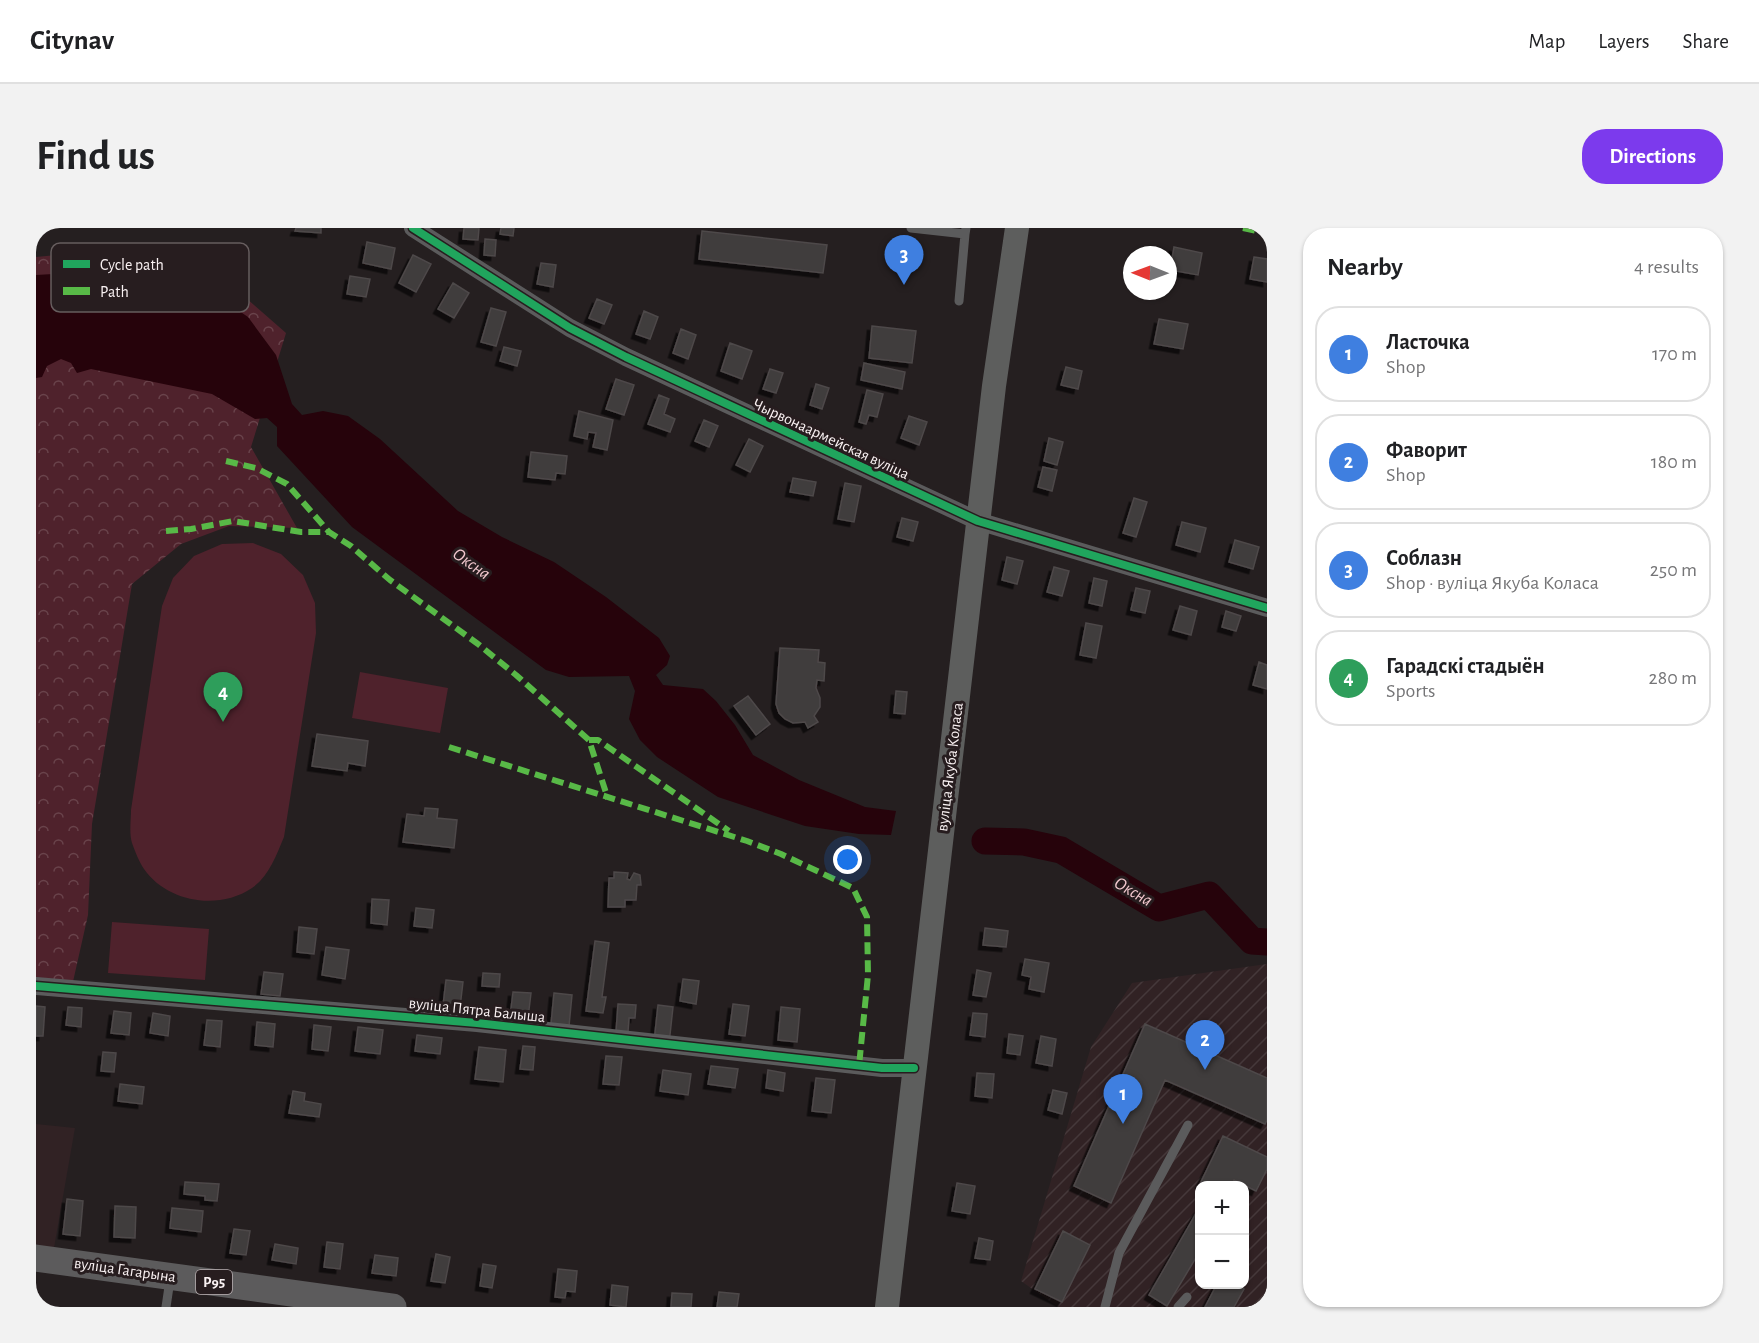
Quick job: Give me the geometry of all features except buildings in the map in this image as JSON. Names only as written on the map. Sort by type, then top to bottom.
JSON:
[{"type":"main road","name":"вуліца Якуба Коласа","points":[[887,1307],[994,386],[1017,228]]},
{"type":"main road","name":"вуліца Гагарына","points":[[36,1258],[360,1305],[393,1307]]},
{"type":"street","name":"Чырвонаармейская вуліца","points":[[413,228],[570,328],[978,521],[1267,608]]},
{"type":"street","name":"вуліца Пятра Балыша","points":[[36,986],[466,1022],[882,1068],[914,1068]]},
{"type":"lane","points":[[911,228],[966,231],[959,302]]},
{"type":"lane","points":[[1104,1307],[1119,1253],[1188,1125]]},
{"type":"lane","points":[[166,1307],[170,1276]]},
{"type":"lane","points":[[1178,1307],[1187,1297]]},
{"type":"shaded area","points":[[1267,964],[1267,1307],[1058,1307],[1021,1281],[1091,1047],[1132,983]]},
{"type":"shaded area","points":[[36,1124],[75,1128],[54,1248],[36,1245]]},
{"type":"green space","points":[[51,256],[51,312],[249,312],[249,301],[286,333],[251,447],[297,528],[229,526],[181,544],[132,584],[92,824],[88,915],[72,986],[36,982],[36,257]]},
{"type":"green space","points":[[253,543],[281,554],[303,575],[315,603],[316,633],[284,837],[267,872],[252,888],[224,899],[194,900],[179,896],[154,880],[140,863],[131,835],[131,810],[162,606],[173,578],[194,556],[222,544]]},
{"type":"green space","points":[[360,672],[448,688],[440,733],[352,718]]},
{"type":"green space","points":[[112,922],[209,929],[205,980],[108,973]]},
{"type":"water","points":[[51,274],[51,312],[241,312],[248,317],[276,355],[292,404],[302,415],[323,411],[348,416],[380,439],[458,511],[502,537],[554,562],[606,597],[659,638],[670,656],[667,665],[656,675],[663,685],[703,689],[735,725],[753,755],[799,780],[865,807],[896,811],[891,835],[859,834],[805,826],[718,797],[657,757],[640,740],[629,719],[635,691],[629,676],[569,677],[546,670],[352,527],[277,446],[277,427],[267,418],[255,419],[212,394],[91,369],[77,373],[71,363],[61,359],[47,366],[42,377],[36,378],[36,275]]},
{"type":"waterway","name":"Оксна","points":[[985,841],[1024,842],[1061,850],[1159,908],[1209,895],[1252,941],[1267,942]]},
{"type":"marked path","points":[[1243,228],[1267,233]]},
{"type":"marked path","points":[[226,461],[256,468],[287,484],[329,532]]},
{"type":"marked path","points":[[166,531],[233,521],[301,532],[329,532],[351,546],[390,580],[478,644],[589,740],[608,799]]},
{"type":"marked path","points":[[589,740],[598,740],[729,831]]},
{"type":"marked path","points":[[449,747],[747,841],[781,854],[853,888],[867,917],[868,975],[859,1066]]},
{"type":"cycle path","points":[[413,228],[570,328],[626,357],[978,521],[1267,608]]},
{"type":"cycle path","points":[[36,986],[477,1023],[882,1068],[914,1068]]},
{"type":"place","name":"Соблазн","points":[[904,285]]},
{"type":"place","name":"Гарадскі стадыён","points":[[223,722]]},
{"type":"place","name":"Фаворит","points":[[1205,1070]]},
{"type":"place","name":"Ласточка","points":[[1123,1124]]}]
